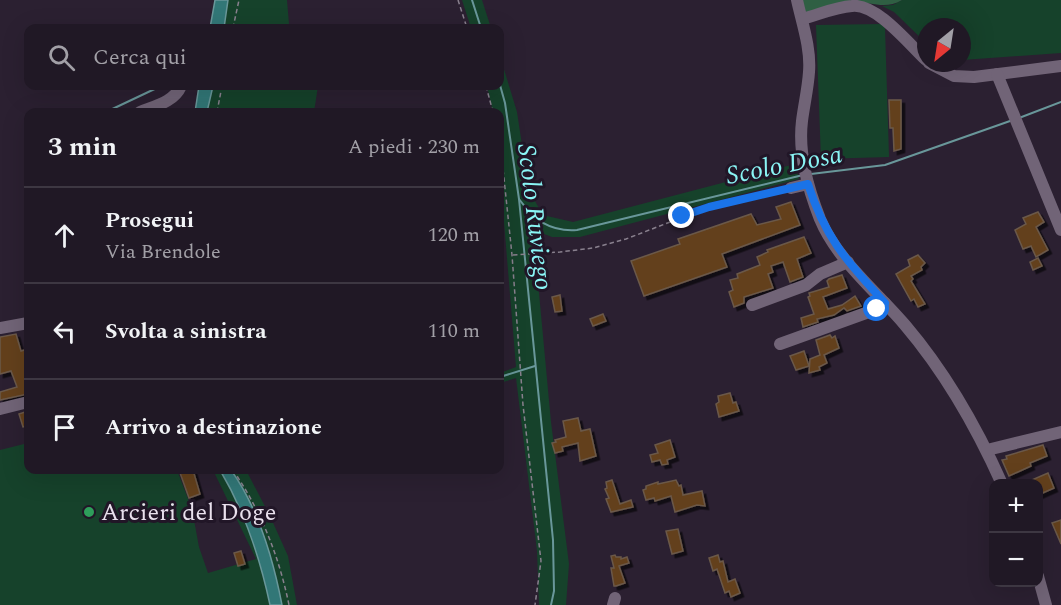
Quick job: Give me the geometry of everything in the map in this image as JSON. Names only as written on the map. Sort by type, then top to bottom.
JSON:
[{"type":"street","points":[[797,0],[809,62],[802,123],[802,156],[821,221],[831,240],[848,262],[905,326],[927,355],[959,402],[987,450],[1000,479]]},
{"type":"street","points":[[801,19],[852,6],[864,7],[885,21],[917,52]]},
{"type":"street","points":[[947,72],[954,76],[974,77],[1061,66]]},
{"type":"street","points":[[997,74],[1061,230]]},
{"type":"street","points":[[150,108],[171,99],[180,90]]},
{"type":"street","points":[[791,188],[807,177]]},
{"type":"street","points":[[752,305],[806,285],[820,274],[848,262]]},
{"type":"street","points":[[780,344],[877,309],[885,303]]},
{"type":"street","points":[[0,328],[24,324]]},
{"type":"street","points":[[0,409],[24,403]]},
{"type":"street","points":[[987,450],[1061,432]]},
{"type":"street","points":[[1041,587],[1046,605]]},
{"type":"path","points":[[234,24],[238,0]]},
{"type":"path","points":[[458,0],[466,24]]},
{"type":"path","points":[[218,108],[221,90]]},
{"type":"path","points":[[487,90],[492,108]]},
{"type":"path","points":[[504,178],[520,376],[541,561],[535,605]]},
{"type":"path","points":[[512,255],[593,248],[626,239],[709,207],[791,188]]},
{"type":"path","points":[[235,474],[251,499],[273,545],[281,567],[289,605]]},
{"type":"shaded area","points":[[215,0],[228,0],[225,24],[211,24]]},
{"type":"shaded area","points":[[228,0],[287,0],[289,24],[225,24]]},
{"type":"shaded area","points":[[462,0],[482,0],[490,24],[470,24]]},
{"type":"shaded area","points":[[802,0],[902,0],[890,5],[849,2],[808,13],[805,11]]},
{"type":"shaded area","points":[[902,0],[1061,0],[1061,53],[971,59],[971,18],[917,18],[917,34],[894,12],[882,6],[893,5]]},
{"type":"shaded area","points":[[881,24],[885,28],[889,157],[821,159],[816,25]]},
{"type":"shaded area","points":[[504,69],[517,112],[529,191],[539,208],[547,216],[573,222],[795,164],[799,179],[580,237],[552,237],[539,232],[534,239],[551,422],[569,564],[566,605],[539,605],[537,551],[516,378],[504,382],[504,372],[516,367],[504,222],[504,108],[492,108],[488,90],[504,90]]},
{"type":"shaded area","points":[[198,90],[212,90],[208,108],[196,108]]},
{"type":"shaded area","points":[[212,90],[317,90],[315,108],[208,108]]},
{"type":"shaded area","points":[[24,444],[24,474],[179,474],[192,509],[199,547],[208,573],[256,559],[215,474],[248,474],[288,556],[297,605],[0,605],[0,450]]},
{"type":"shaded area","points":[[222,474],[234,474],[250,501],[264,534],[282,605],[270,605],[251,536]]},
{"type":"building","points":[[889,100],[901,100],[901,149],[894,151],[893,128],[890,128]]},
{"type":"building","points":[[791,202],[800,225],[722,254],[727,267],[644,296],[631,261],[680,244],[678,239],[751,214],[757,225],[781,219],[776,207]]},
{"type":"building","points":[[1038,212],[1044,222],[1036,227],[1048,250],[1036,257],[1031,246],[1023,249],[1015,230],[1026,224],[1023,218]]},
{"type":"building","points":[[804,237],[811,253],[797,259],[803,277],[790,282],[783,262],[771,266],[773,272],[768,274],[773,288],[744,297],[744,303],[734,307],[729,292],[733,290],[730,280],[738,278],[737,274],[760,265],[757,257],[768,252],[767,250]]},
{"type":"building","points":[[918,255],[925,263],[921,267],[922,270],[911,276],[913,279],[911,281],[925,304],[918,307],[914,299],[911,301],[896,274],[910,266],[908,260]]},
{"type":"building","points":[[1038,258],[1042,266],[1033,270],[1030,262]]},
{"type":"building","points":[[842,275],[847,288],[823,297],[828,309],[842,305],[855,296],[861,306],[847,311],[844,308],[834,315],[817,319],[818,322],[803,327],[801,318],[814,314],[808,297],[809,293],[829,287],[827,281],[829,279]]},
{"type":"building","points":[[560,295],[562,311],[555,312],[552,297]]},
{"type":"building","points":[[603,314],[606,321],[593,326],[590,319]]},
{"type":"building","points":[[16,334],[21,351],[24,350],[24,395],[0,400],[0,392],[17,387],[11,371],[0,374],[0,337]]},
{"type":"building","points":[[830,335],[832,338],[835,336],[839,348],[824,355],[827,363],[819,367],[820,370],[809,373],[810,359],[820,355],[816,340]]},
{"type":"building","points":[[804,351],[809,366],[796,370],[790,356]]},
{"type":"building","points":[[730,393],[739,411],[719,417],[716,404],[719,402],[718,396]]},
{"type":"building","points":[[24,412],[24,427],[23,427],[19,414]]},
{"type":"building","points":[[578,418],[581,431],[590,429],[596,456],[580,461],[578,443],[562,447],[563,451],[555,453],[552,443],[566,437],[563,421]]},
{"type":"building","points":[[670,440],[675,457],[667,460],[668,464],[662,465],[660,460],[652,462],[650,455],[658,453],[655,445]]},
{"type":"building","points":[[1043,445],[1047,456],[1009,476],[1002,460],[1007,459],[1006,456]]},
{"type":"building","points":[[1048,473],[1054,488],[1043,493],[1043,479],[1034,479]]},
{"type":"building","points":[[180,474],[194,474],[200,494],[189,498]]},
{"type":"building","points":[[612,480],[620,504],[631,500],[633,507],[611,512],[605,489],[607,488],[606,482]]},
{"type":"building","points":[[676,480],[679,486],[681,485],[683,495],[702,491],[705,506],[697,505],[675,512],[671,496],[655,501],[654,498],[646,500],[643,490],[646,486]]},
{"type":"building","points":[[1061,520],[1061,544],[1052,523]]},
{"type":"building","points":[[678,529],[683,551],[672,554],[666,531]]},
{"type":"building","points":[[241,551],[245,564],[238,566],[234,553]]},
{"type":"building","points":[[615,555],[621,559],[627,557],[629,563],[619,566],[625,583],[614,586],[611,556]]},
{"type":"building","points":[[718,555],[720,562],[723,561],[728,582],[735,579],[740,593],[731,597],[729,591],[725,593],[717,569],[713,571],[709,558]]},
{"type":"waterway","name":"Scolo Ruviego","points":[[472,0],[480,24]]},
{"type":"waterway","points":[[114,108],[153,90]]},
{"type":"waterway","name":"Scolo Ruviego","points":[[501,90],[519,199],[553,540],[554,591],[551,605]]},
{"type":"waterway","name":"Scolo Dosa","points":[[1019,118],[1061,102]]},
{"type":"waterway","name":"Scolo Dosa","points":[[811,174],[885,165],[1010,121]]},
{"type":"waterway","name":"Scolo Dosa","points":[[519,199],[537,219],[551,227],[577,230],[803,175]]},
{"type":"waterway","points":[[504,376],[535,366]]},
{"type":"place","name":"Arcieri del Doge","points":[[89,512]]},
{"type":"route","points":[[682,216],[709,207],[808,184],[821,221],[831,240],[885,303],[877,309]]}]
